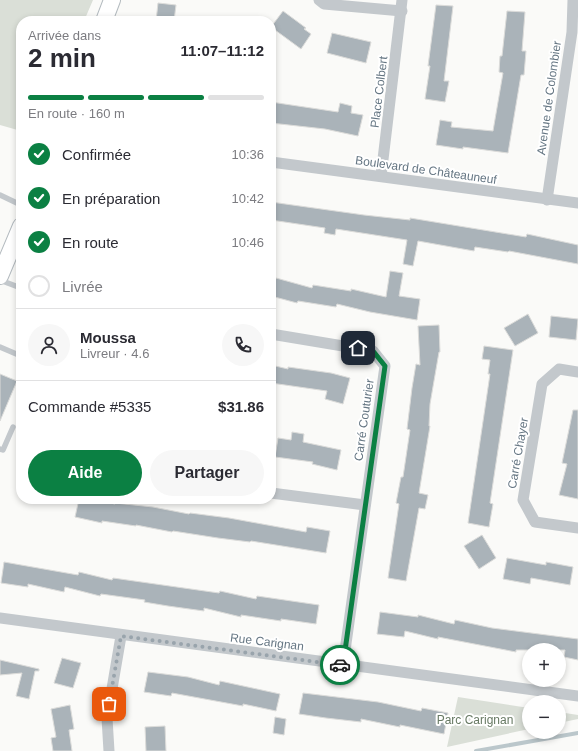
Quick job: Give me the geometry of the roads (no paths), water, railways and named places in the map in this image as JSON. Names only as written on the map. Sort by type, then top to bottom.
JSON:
[{"type":"main road","points":[[106,16],[112,0]]},
{"type":"main road","points":[[1,272],[16,238]]},
{"type":"street","name":"Place Colbert","points":[[319,0],[324,4],[402,5],[381,176]]},
{"type":"street","name":"Avenue de Colombier","points":[[547,200],[575,32],[573,0]]},
{"type":"street","name":"Boulevard de Châteauneuf","points":[[276,163],[578,203]]},
{"type":"street","name":"Carré Couturier","points":[[276,335],[373,351],[385,366],[343,665]]},
{"type":"street","name":"Carré Chayer","points":[[578,372],[559,369],[542,384],[523,500],[535,522],[578,528]]},
{"type":"street","points":[[276,494],[365,505]]},
{"type":"street","name":"Rue Carignan","points":[[0,618],[121,636],[578,696]]},
{"type":"street","points":[[109,751],[107,718],[121,636]]},
{"type":"lane","points":[[0,195],[16,203]]},
{"type":"lane","points":[[1,272],[16,284]]},
{"type":"lane","points":[[0,347],[16,354]]},
{"type":"lane","points":[[0,449],[4,450],[13,428]]},
{"type":"waterway","points":[[476,751],[578,733]]},
{"type":"park label","name":"Parc Carignan","points":[[475,720]]}]
